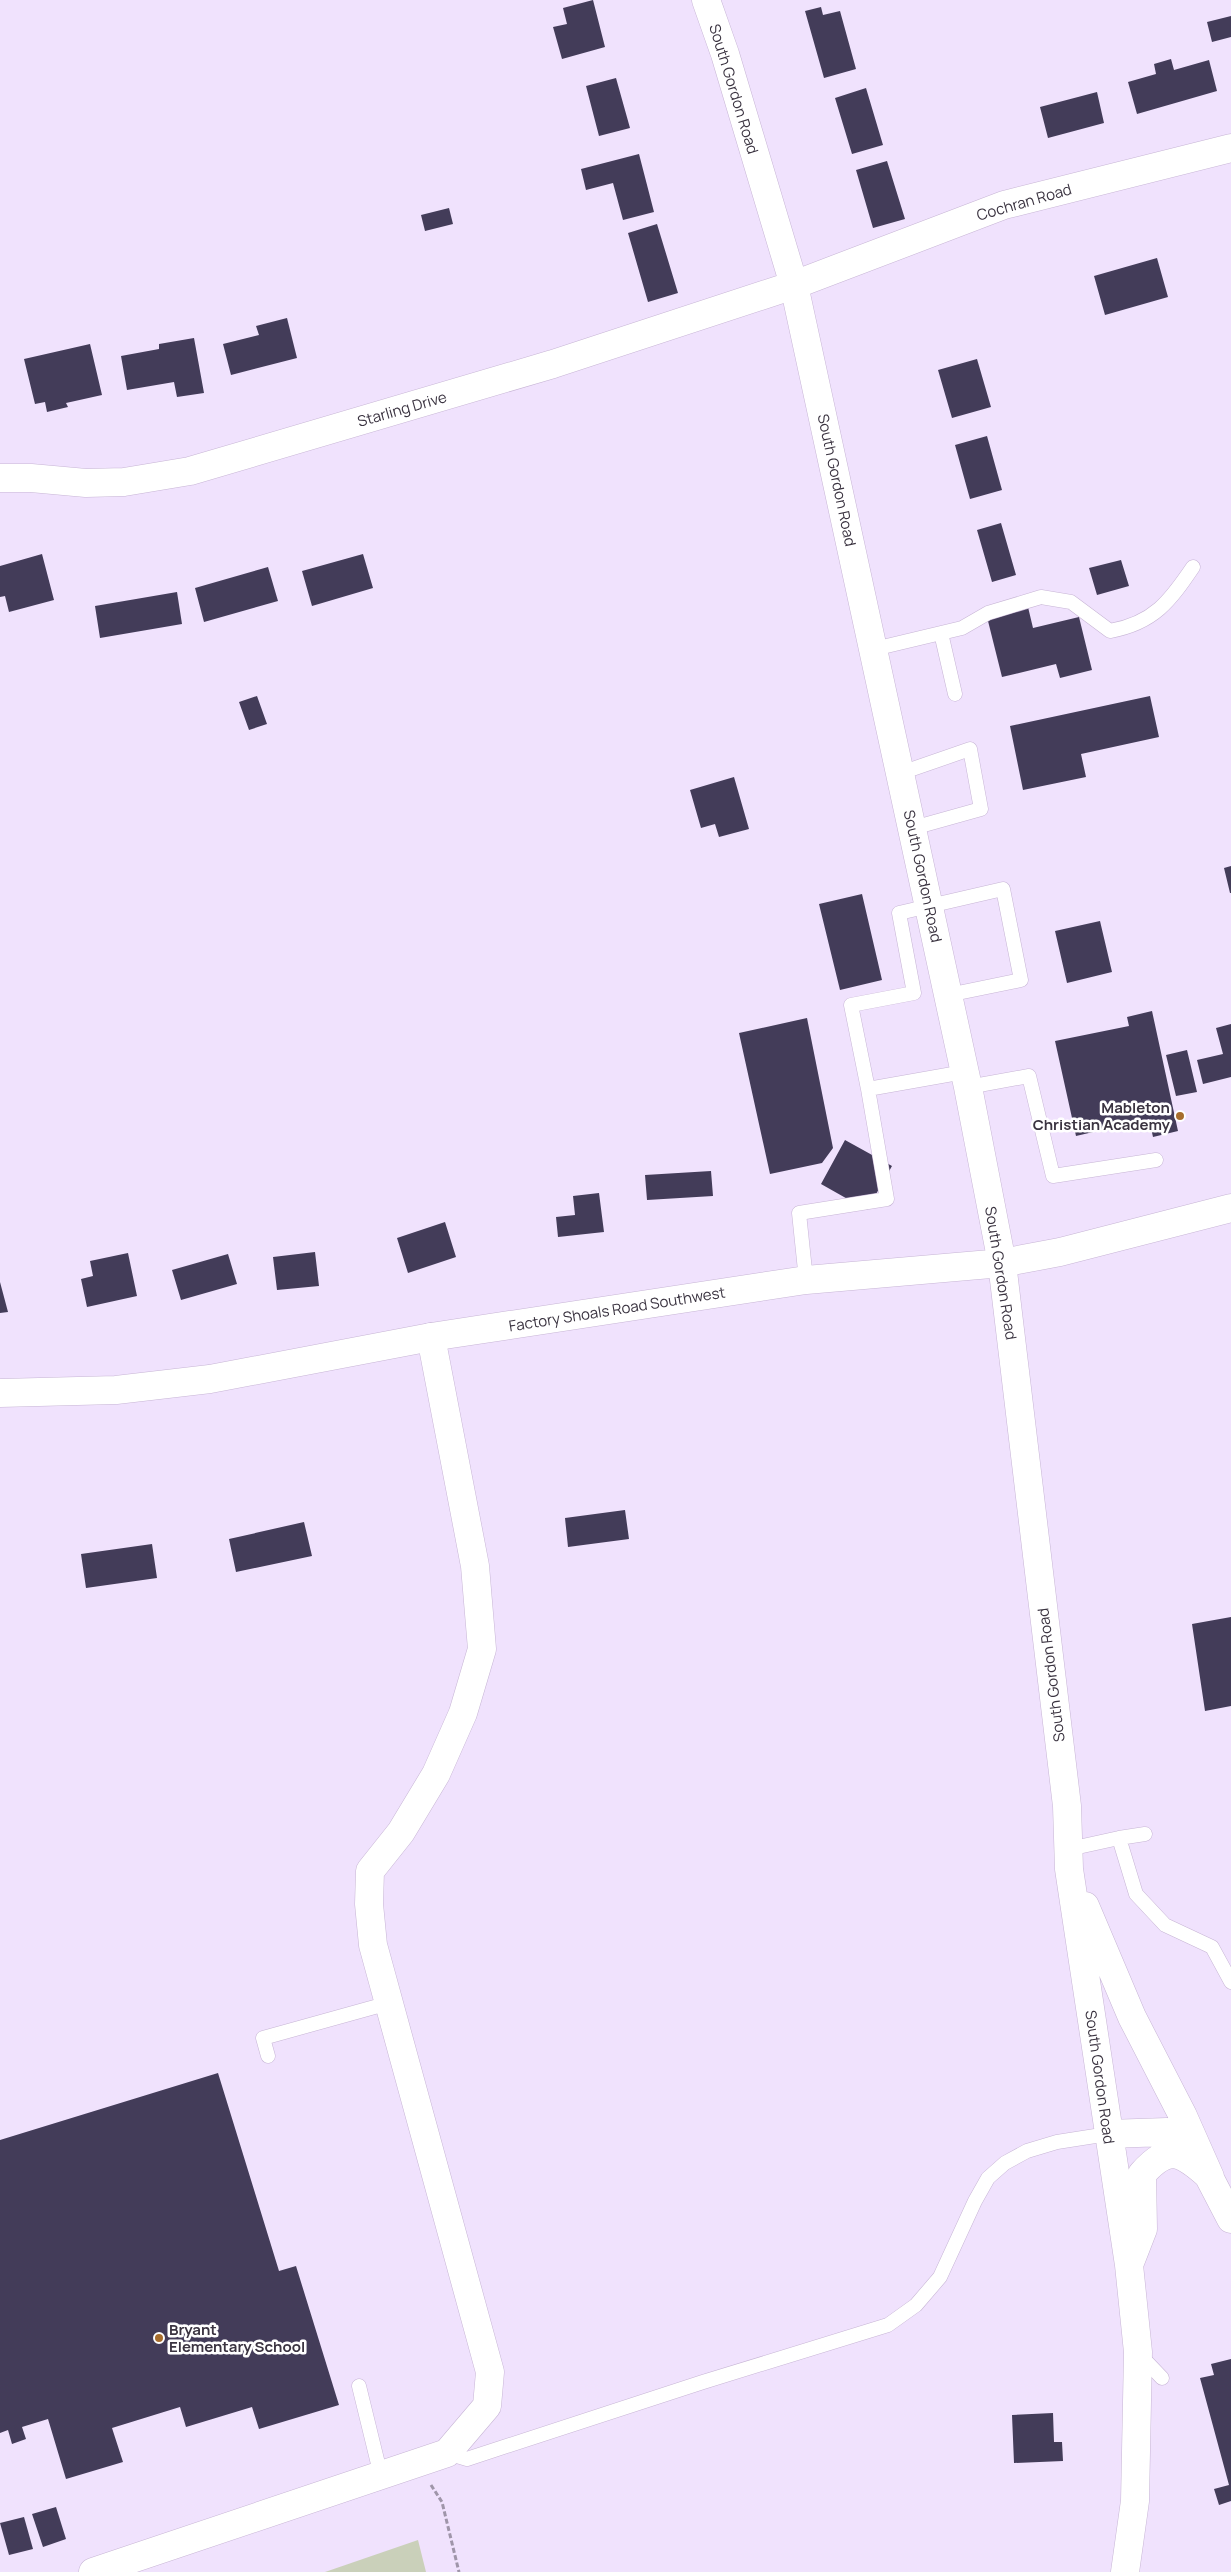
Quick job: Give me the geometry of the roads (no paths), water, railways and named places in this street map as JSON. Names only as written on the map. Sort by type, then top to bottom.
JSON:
[{"type":"street","name":"South Gordon Road","points":[[706,0],[725,54],[794,285],[913,828],[966,1079],[1002,1263],[1065,1795],[1069,1859],[1108,2134],[1129,2265],[1138,2352],[1136,2501],[1124,2572]]},
{"type":"street","name":"Cochran Road","points":[[794,285],[1004,205],[1231,148]]},
{"type":"street","name":"Starling Drive","points":[[0,478],[86,483],[124,482],[190,471],[553,364],[794,285]]},
{"type":"street","name":"Factory Shoals Road Southwest","points":[[0,1393],[116,1390],[201,1380],[431,1337],[806,1280],[1002,1263],[1060,1252],[1231,1208]]},
{"type":"street","points":[[93,2572],[447,2453],[487,2406],[490,2372],[373,1945],[369,1904],[370,1871],[401,1832],[436,1774],[464,1713],[482,1649],[475,1566],[431,1337]]},
{"type":"street","points":[[1069,1859],[1132,2017],[1183,2116],[1210,2177]]},
{"type":"street","points":[[1108,2134],[1167,2132],[1184,2137],[1194,2148],[1230,2213]]},
{"type":"street","points":[[1129,2265],[1143,2229],[1142,2174],[1157,2158],[1170,2155],[1188,2158],[1210,2177]]},
{"type":"lane","points":[[874,649],[962,628],[988,613],[1041,597],[1070,602],[1110,631],[1131,628],[1155,614],[1171,599],[1193,567]]},
{"type":"lane","points":[[941,633],[955,694]]},
{"type":"lane","points":[[901,773],[970,749],[982,809],[913,828]]},
{"type":"lane","points":[[806,1280],[799,1213],[887,1199],[851,1005],[914,993],[899,913],[1003,889],[1021,980],[948,994]]},
{"type":"lane","points":[[868,1089],[966,1079],[1029,1076],[1053,1176],[1156,1160]]},
{"type":"lane","points":[[1069,1859],[1120,1838],[1145,1834]]},
{"type":"lane","points":[[1120,1838],[1136,1894],[1165,1925],[1212,1947],[1231,1982]]},
{"type":"lane","points":[[268,2056],[263,2038],[389,2003]]},
{"type":"lane","points":[[447,2453],[467,2459],[694,2385],[888,2325],[916,2305],[940,2277],[975,2201],[988,2178],[1005,2162],[1027,2151],[1058,2142],[1108,2134]]},
{"type":"lane","points":[[1138,2352],[1162,2378]]},
{"type":"lane","points":[[359,2386],[381,2476]]},
{"type":"place","name":"Mableton Christian Academy","points":[[1180,1116]]},
{"type":"place","name":"Bryant Elementary School","points":[[159,2338]]}]
